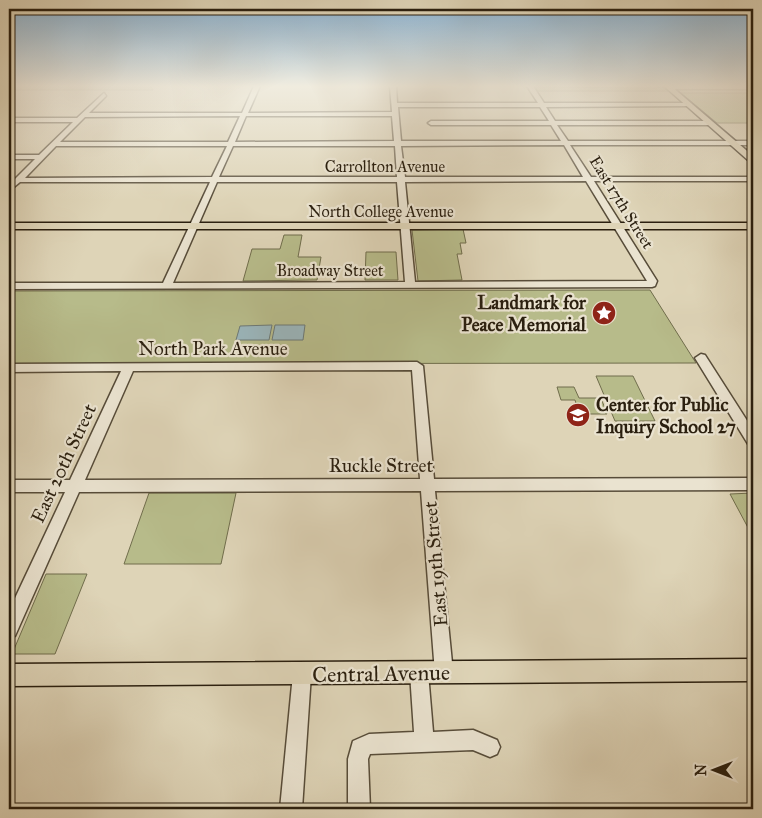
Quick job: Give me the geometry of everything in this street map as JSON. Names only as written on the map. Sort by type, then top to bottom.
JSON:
[{"type":"main road","points":[[711,124],[753,160]]},
{"type":"main road","name":"North College Avenue","points":[[9,226],[753,226]]},
{"type":"main road","name":"Central Avenue","points":[[9,675],[753,670]]},
{"type":"street","points":[[9,189],[74,124]]},
{"type":"street","points":[[166,286],[239,124]]},
{"type":"street","points":[[396,124],[410,285]]},
{"type":"street","name":"East 17th Street","points":[[554,124],[652,281],[652,284]]},
{"type":"street","points":[[54,144],[753,143]]},
{"type":"street","points":[[9,157],[40,157]]},
{"type":"street","name":"Carrollton Avenue","points":[[17,180],[753,179]]},
{"type":"street","name":"Broadway Street","points":[[9,286],[652,284]]},
{"type":"street","points":[[701,358],[747,419],[753,440]]},
{"type":"street","name":"North Park Avenue","points":[[9,368],[417,366]]},
{"type":"street","name":"East 19th Street","points":[[417,366],[444,673]]},
{"type":"street","name":"East 20th Street","points":[[9,630],[129,367]]},
{"type":"street","name":"Ruckle Street","points":[[9,486],[753,484]]},
{"type":"street","points":[[419,673],[424,742]]},
{"type":"street","points":[[291,809],[302,674]]},
{"type":"street","points":[[359,809],[358,759],[360,748],[369,744],[473,740],[490,747]]},
{"type":"green space","points":[[463,229],[466,243],[460,243],[462,254],[457,254],[462,280],[418,281],[412,230]]},
{"type":"green space","points":[[284,235],[302,235],[298,257],[321,257],[317,280],[243,281],[252,249],[280,249]]},
{"type":"green space","points":[[366,252],[396,252],[398,280],[365,280]]},
{"type":"green space","points":[[650,290],[696,363],[9,364],[9,291]]},
{"type":"green space","points":[[596,376],[633,376],[655,421],[615,421]]},
{"type":"green space","points":[[557,387],[574,387],[579,398],[601,398],[607,414],[579,414],[575,400],[561,400]]},
{"type":"green space","points":[[149,493],[236,493],[221,564],[124,564]]},
{"type":"green space","points":[[753,493],[753,537],[730,494]]},
{"type":"green space","points":[[46,574],[87,574],[55,654],[12,654]]},
{"type":"water","points":[[272,325],[269,340],[236,340],[240,326]]},
{"type":"water","points":[[275,325],[305,325],[303,340],[272,340]]},
{"type":"place","name":"Landmark for Peace Memorial","points":[[604,313]]},
{"type":"place","name":"Center for Public Inquiry School 27","points":[[578,415]]}]
